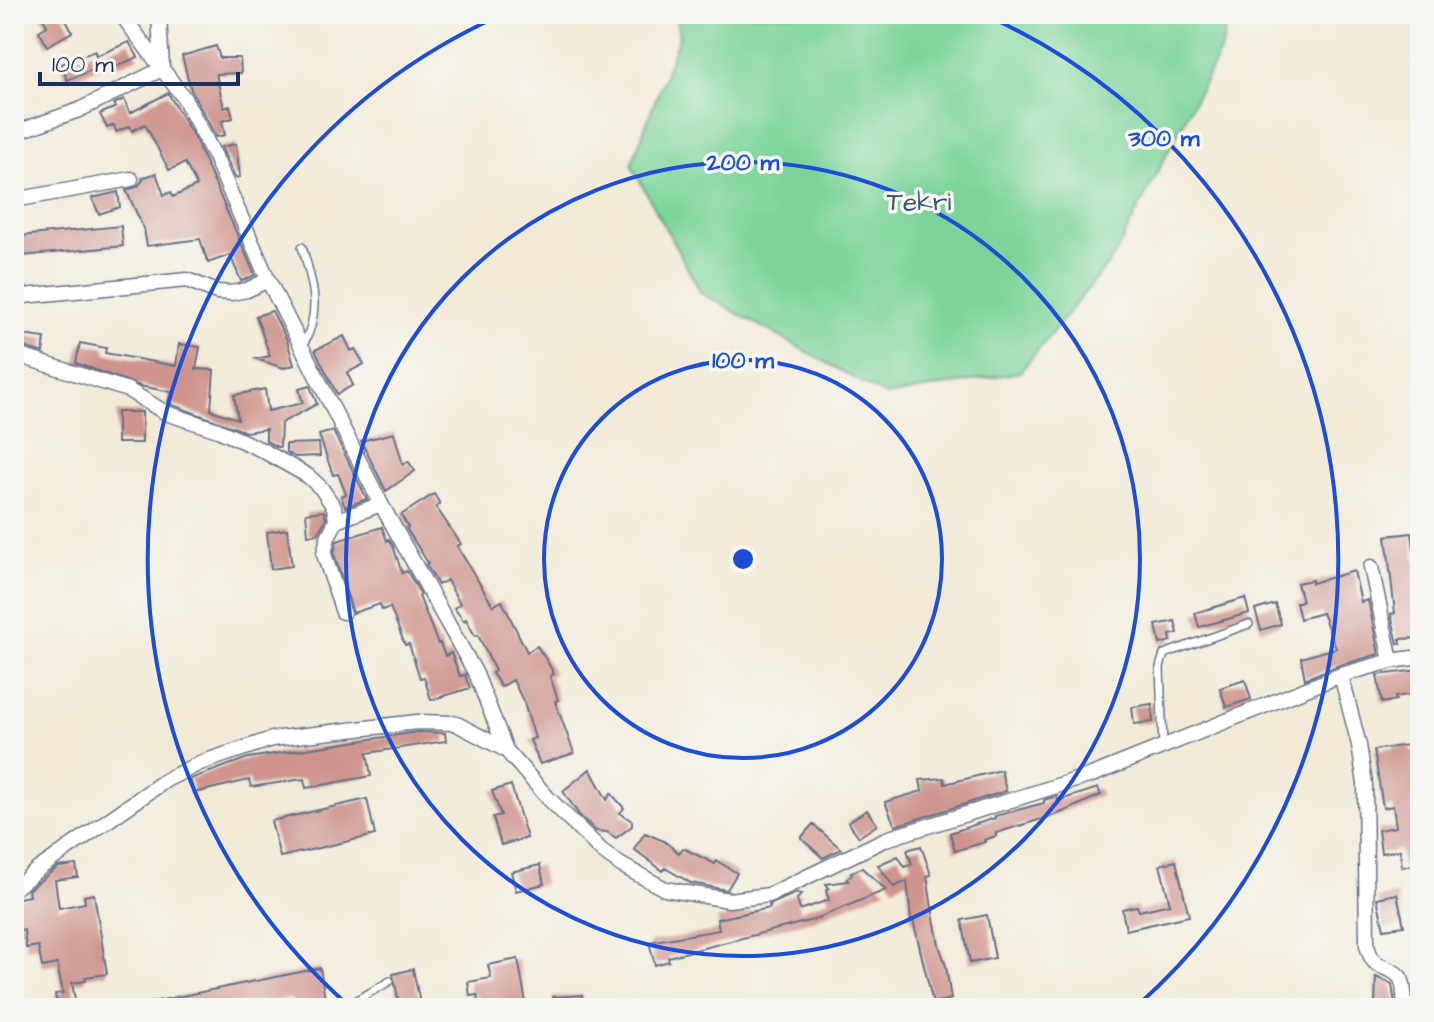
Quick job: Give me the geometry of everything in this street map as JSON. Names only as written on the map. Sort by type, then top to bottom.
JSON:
[{"type":"street","points":[[121,14],[184,98],[215,157],[268,280],[381,504],[476,674],[506,750],[548,798],[602,851],[665,889],[729,900],[769,895],[886,839],[1092,775],[1341,675],[1391,661],[1420,657]]},
{"type":"street","points":[[159,14],[162,69]]},
{"type":"street","points":[[14,133],[79,110],[162,69]]},
{"type":"street","points":[[14,200],[131,179]]},
{"type":"street","points":[[14,297],[187,280],[217,292],[231,293],[247,290],[268,280]]},
{"type":"street","points":[[14,354],[128,390],[166,413],[218,430],[301,471],[321,488],[334,507],[336,521],[324,554],[343,612]]},
{"type":"street","points":[[336,521],[381,504]]},
{"type":"street","points":[[1371,567],[1391,661]]},
{"type":"street","points":[[1341,675],[1361,754],[1365,784],[1367,945],[1377,965],[1402,980],[1405,1008]]},
{"type":"street","points":[[14,889],[166,780],[200,763],[272,739],[417,722],[455,723],[506,750]]},
{"type":"lane","points":[[302,247],[315,309],[313,328],[302,347]]},
{"type":"lane","points":[[1163,746],[1160,667],[1164,654],[1249,624]]},
{"type":"lane","points":[[343,1008],[390,981]]},
{"type":"green space","name":"Tekri","points":[[676,14],[1228,14],[1222,48],[1113,258],[1020,372],[886,396],[701,293],[631,165],[679,37]]},
{"type":"building","points":[[41,14],[63,14],[72,32],[47,46],[39,31],[47,26]]},
{"type":"building","points":[[129,42],[138,57],[112,68],[110,63],[67,80],[61,64],[95,51],[96,56]]},
{"type":"building","points":[[216,46],[220,58],[240,58],[241,73],[216,74],[224,108],[230,106],[233,118],[222,121],[225,135],[216,137],[191,90],[182,56]]},
{"type":"building","points":[[168,93],[196,141],[255,275],[244,280],[241,281],[230,255],[208,263],[200,239],[147,246],[144,229],[126,190],[137,187],[142,178],[156,173],[164,195],[171,192],[173,197],[197,186],[185,163],[169,170],[145,124],[132,131],[130,126],[116,132],[114,125],[107,128],[100,114],[116,107],[114,104],[124,99],[130,113]]},
{"type":"building","points":[[236,144],[240,177],[235,178],[221,147]]},
{"type":"building","points":[[118,192],[120,207],[99,214],[92,198]]},
{"type":"building","points":[[121,226],[123,246],[22,256],[20,236]]},
{"type":"building","points":[[272,311],[287,340],[294,365],[284,368],[256,359],[270,356],[256,316]]},
{"type":"building","points":[[14,334],[45,338],[43,353],[14,344]]},
{"type":"building","points":[[344,336],[351,351],[355,349],[364,364],[347,373],[353,385],[337,394],[315,350]]},
{"type":"building","points":[[80,343],[106,348],[105,353],[176,366],[179,344],[200,347],[196,369],[214,370],[211,410],[238,419],[234,395],[265,389],[268,411],[303,403],[299,389],[310,386],[317,404],[281,423],[280,447],[277,447],[266,441],[266,429],[246,432],[170,404],[171,392],[140,386],[76,363]]},
{"type":"building","points":[[117,412],[142,412],[142,443],[117,443]]},
{"type":"building","points":[[333,431],[367,499],[345,507],[341,496],[346,494],[338,474],[333,475],[319,435]]},
{"type":"building","points":[[394,433],[403,465],[408,461],[415,471],[386,491],[361,441]]},
{"type":"building","points":[[319,443],[320,456],[295,457],[286,452],[286,444]]},
{"type":"building","points":[[434,494],[440,504],[436,507],[461,544],[457,546],[493,606],[502,601],[527,652],[537,646],[547,661],[554,674],[550,676],[558,700],[555,701],[574,753],[540,764],[530,740],[535,738],[524,703],[513,680],[501,687],[492,673],[495,671],[478,635],[475,636],[466,619],[464,621],[454,608],[460,604],[447,580],[438,585],[406,528],[401,515]]},
{"type":"building","points":[[324,511],[326,519],[318,534],[308,535],[306,513]]},
{"type":"building","points":[[382,527],[387,541],[389,539],[393,546],[402,573],[407,571],[421,595],[438,644],[445,656],[451,653],[460,676],[465,675],[470,688],[431,700],[424,677],[420,678],[409,644],[405,645],[390,607],[382,610],[380,604],[353,613],[334,554],[337,541]]},
{"type":"building","points":[[287,529],[292,566],[271,569],[267,532]]},
{"type":"building","points":[[1412,533],[1417,571],[1420,570],[1420,638],[1400,639],[1401,644],[1398,644],[1391,614],[1395,613],[1386,536]]},
{"type":"building","points":[[1354,571],[1361,602],[1368,600],[1379,654],[1305,679],[1301,658],[1336,648],[1322,613],[1300,619],[1296,603],[1302,601],[1297,583],[1312,580],[1312,583]]},
{"type":"building","points":[[1245,598],[1249,613],[1199,627],[1195,613]]},
{"type":"building","points":[[1275,604],[1281,624],[1261,630],[1255,610]]},
{"type":"building","points":[[1175,621],[1178,633],[1170,635],[1171,641],[1160,644],[1156,625]]},
{"type":"building","points":[[1419,670],[1420,693],[1395,697],[1396,700],[1382,703],[1377,675]]},
{"type":"building","points":[[1245,680],[1251,699],[1226,707],[1220,688]]},
{"type":"building","points":[[1152,704],[1153,722],[1134,724],[1132,707]]},
{"type":"building","points":[[417,732],[445,733],[446,741],[367,753],[371,776],[306,788],[304,779],[251,787],[249,780],[194,793],[190,779],[248,758]]},
{"type":"building","points":[[1407,745],[1415,754],[1420,754],[1420,864],[1402,867],[1400,850],[1381,853],[1378,830],[1396,827],[1393,806],[1383,808],[1374,750]]},
{"type":"building","points":[[590,769],[607,800],[611,793],[624,808],[620,813],[632,821],[632,826],[616,838],[607,832],[596,831],[579,815],[563,791]]},
{"type":"building","points":[[1001,770],[1006,791],[895,826],[885,802],[922,791],[920,780],[944,778],[945,784]]},
{"type":"building","points":[[511,785],[527,838],[501,845],[493,817],[501,815],[492,791]]},
{"type":"building","points":[[1098,788],[1101,795],[1058,814],[996,833],[985,842],[955,851],[950,833],[1057,796],[1058,801]]},
{"type":"building","points":[[367,799],[375,835],[280,857],[271,821]]},
{"type":"building","points":[[867,810],[877,825],[859,837],[848,822]]},
{"type":"building","points":[[813,824],[841,849],[823,858],[801,838]]},
{"type":"building","points":[[645,833],[664,841],[679,853],[683,848],[715,864],[717,861],[737,873],[727,890],[691,883],[665,868],[663,871],[634,849]]},
{"type":"building","points":[[921,846],[931,875],[927,876],[932,908],[951,999],[933,1003],[911,920],[907,881],[894,887],[878,865],[898,856],[905,867],[912,864],[907,850]]},
{"type":"building","points":[[1176,861],[1189,916],[1126,930],[1122,909],[1137,906],[1139,911],[1170,904],[1160,865]]},
{"type":"building","points":[[76,865],[78,877],[55,880],[59,908],[85,903],[84,896],[94,894],[107,974],[85,977],[86,981],[72,983],[76,1005],[58,1008],[55,994],[63,993],[57,964],[42,967],[38,946],[26,948],[24,930],[14,932],[14,899],[29,896],[28,890],[58,867]]},
{"type":"building","points":[[540,865],[544,884],[516,891],[511,872]]},
{"type":"building","points":[[862,868],[886,890],[813,920],[668,957],[669,961],[655,965],[649,942],[719,930],[717,919],[770,908],[769,905],[796,893],[802,894],[797,899],[800,910],[829,900],[826,884],[848,881],[846,879],[852,875],[851,872]]},
{"type":"building","points":[[1397,894],[1404,926],[1384,929],[1377,898]]},
{"type":"building","points":[[987,915],[995,958],[970,963],[962,920]]},
{"type":"building","points":[[518,959],[527,1008],[479,1008],[477,995],[470,996],[468,982],[491,978],[488,965]]},
{"type":"building","points":[[320,968],[326,1005],[293,1008],[291,999],[198,1008],[147,1008],[147,1003]]},
{"type":"building","points":[[413,969],[421,1008],[400,1008],[393,974]]},
{"type":"building","points":[[1376,977],[1392,984],[1395,1004],[1375,1004]]},
{"type":"building","points":[[582,995],[582,1007],[554,1008],[553,997]]}]
